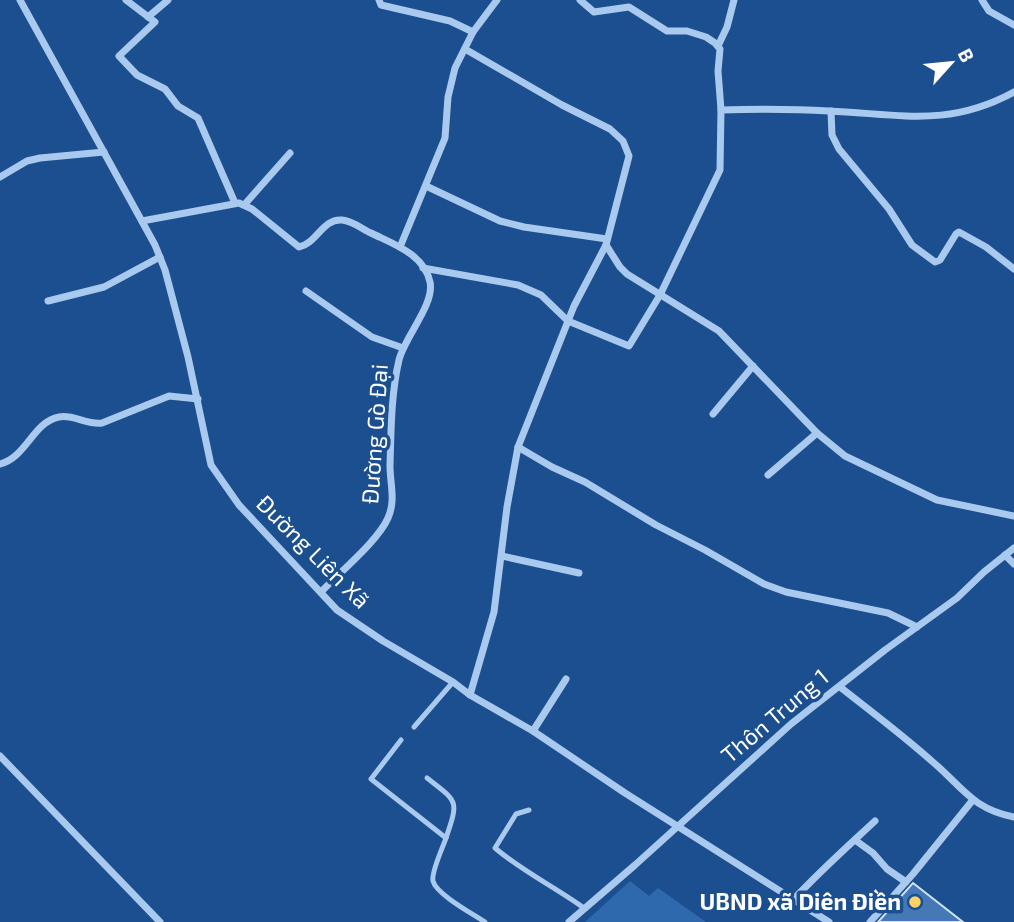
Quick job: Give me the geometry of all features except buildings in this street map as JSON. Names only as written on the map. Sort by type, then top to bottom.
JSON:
[{"type":"street","name":"Đường Liên Xã","points":[[20,0],[160,257],[198,399],[207,455],[220,481],[239,505],[337,610],[361,628],[533,731],[625,793],[830,922]]},
{"type":"street","points":[[126,0],[155,22],[118,56],[137,75],[165,89],[178,106],[198,118],[235,203]]},
{"type":"street","points":[[148,17],[168,0]]},
{"type":"street","points":[[379,0],[381,5],[450,21],[473,32]]},
{"type":"street","points":[[400,247],[445,138],[451,84],[473,32],[497,0]]},
{"type":"street","points":[[580,0],[594,12],[629,8],[667,31],[687,31],[706,37],[718,46]]},
{"type":"street","points":[[142,221],[235,203],[245,204],[299,247],[307,245],[331,222],[344,220],[400,247],[411,254],[423,268],[518,285],[541,295],[568,321],[629,346],[660,295],[720,170],[718,46],[727,27],[734,0]]},
{"type":"street","points":[[982,0],[989,11],[1014,25]]},
{"type":"street","points":[[465,49],[542,95],[610,129],[623,141],[629,156],[606,242],[568,321],[518,447],[507,507],[491,630],[470,695]]},
{"type":"street","points":[[721,110],[948,116],[977,110],[1014,92]]},
{"type":"street","points":[[831,111],[834,140],[889,209],[912,245],[929,260],[940,260],[959,232],[986,247],[1014,269]]},
{"type":"street","points":[[0,177],[27,161],[104,152]]},
{"type":"street","points":[[245,204],[290,153]]},
{"type":"street","points":[[426,186],[500,220],[606,242]]},
{"type":"street","points":[[606,242],[620,267],[719,331],[817,433],[845,456],[937,500],[1014,516]]},
{"type":"street","points":[[48,301],[104,287],[160,257]]},
{"type":"street","name":"Đường Gò Đại","points":[[321,592],[376,537],[388,517],[393,496],[390,470],[394,384],[403,348],[421,316],[430,290],[430,280],[423,268]]},
{"type":"street","points":[[306,291],[372,337],[403,348]]},
{"type":"street","points":[[713,414],[753,366]]},
{"type":"street","points":[[0,464],[12,460],[42,427],[58,417],[93,424],[102,423],[169,396],[198,399]]},
{"type":"street","points":[[768,475],[817,433]]},
{"type":"street","points":[[518,447],[764,584],[786,592],[888,612],[917,627]]},
{"type":"street","name":"Thôn Trung 1","points":[[569,922],[791,724],[957,598],[1014,548]]},
{"type":"street","points":[[1005,555],[1014,564]]},
{"type":"street","points":[[502,556],[579,573]]},
{"type":"street","points":[[533,731],[566,679]]},
{"type":"street","points":[[840,687],[935,764],[972,801],[998,814],[1014,817]]},
{"type":"street","points":[[0,756],[160,922]]},
{"type":"street","points":[[870,922],[972,801]]},
{"type":"street","points":[[794,899],[821,870],[875,821]]},
{"type":"street","points":[[855,840],[906,882]]},
{"type":"lane","points":[[414,727],[453,682]]},
{"type":"lane","points":[[401,740],[371,779],[446,838]]},
{"type":"lane","points":[[427,778],[452,797],[456,807],[433,874],[433,882],[439,890],[485,922]]},
{"type":"lane","points":[[529,810],[516,814],[495,848],[507,859],[584,908]]},
{"type":"shaded area","points":[[630,881],[649,896],[658,888],[706,922],[585,922]]},
{"type":"place","name":"UBND xã Diên Điền","points":[[915,902]]}]
